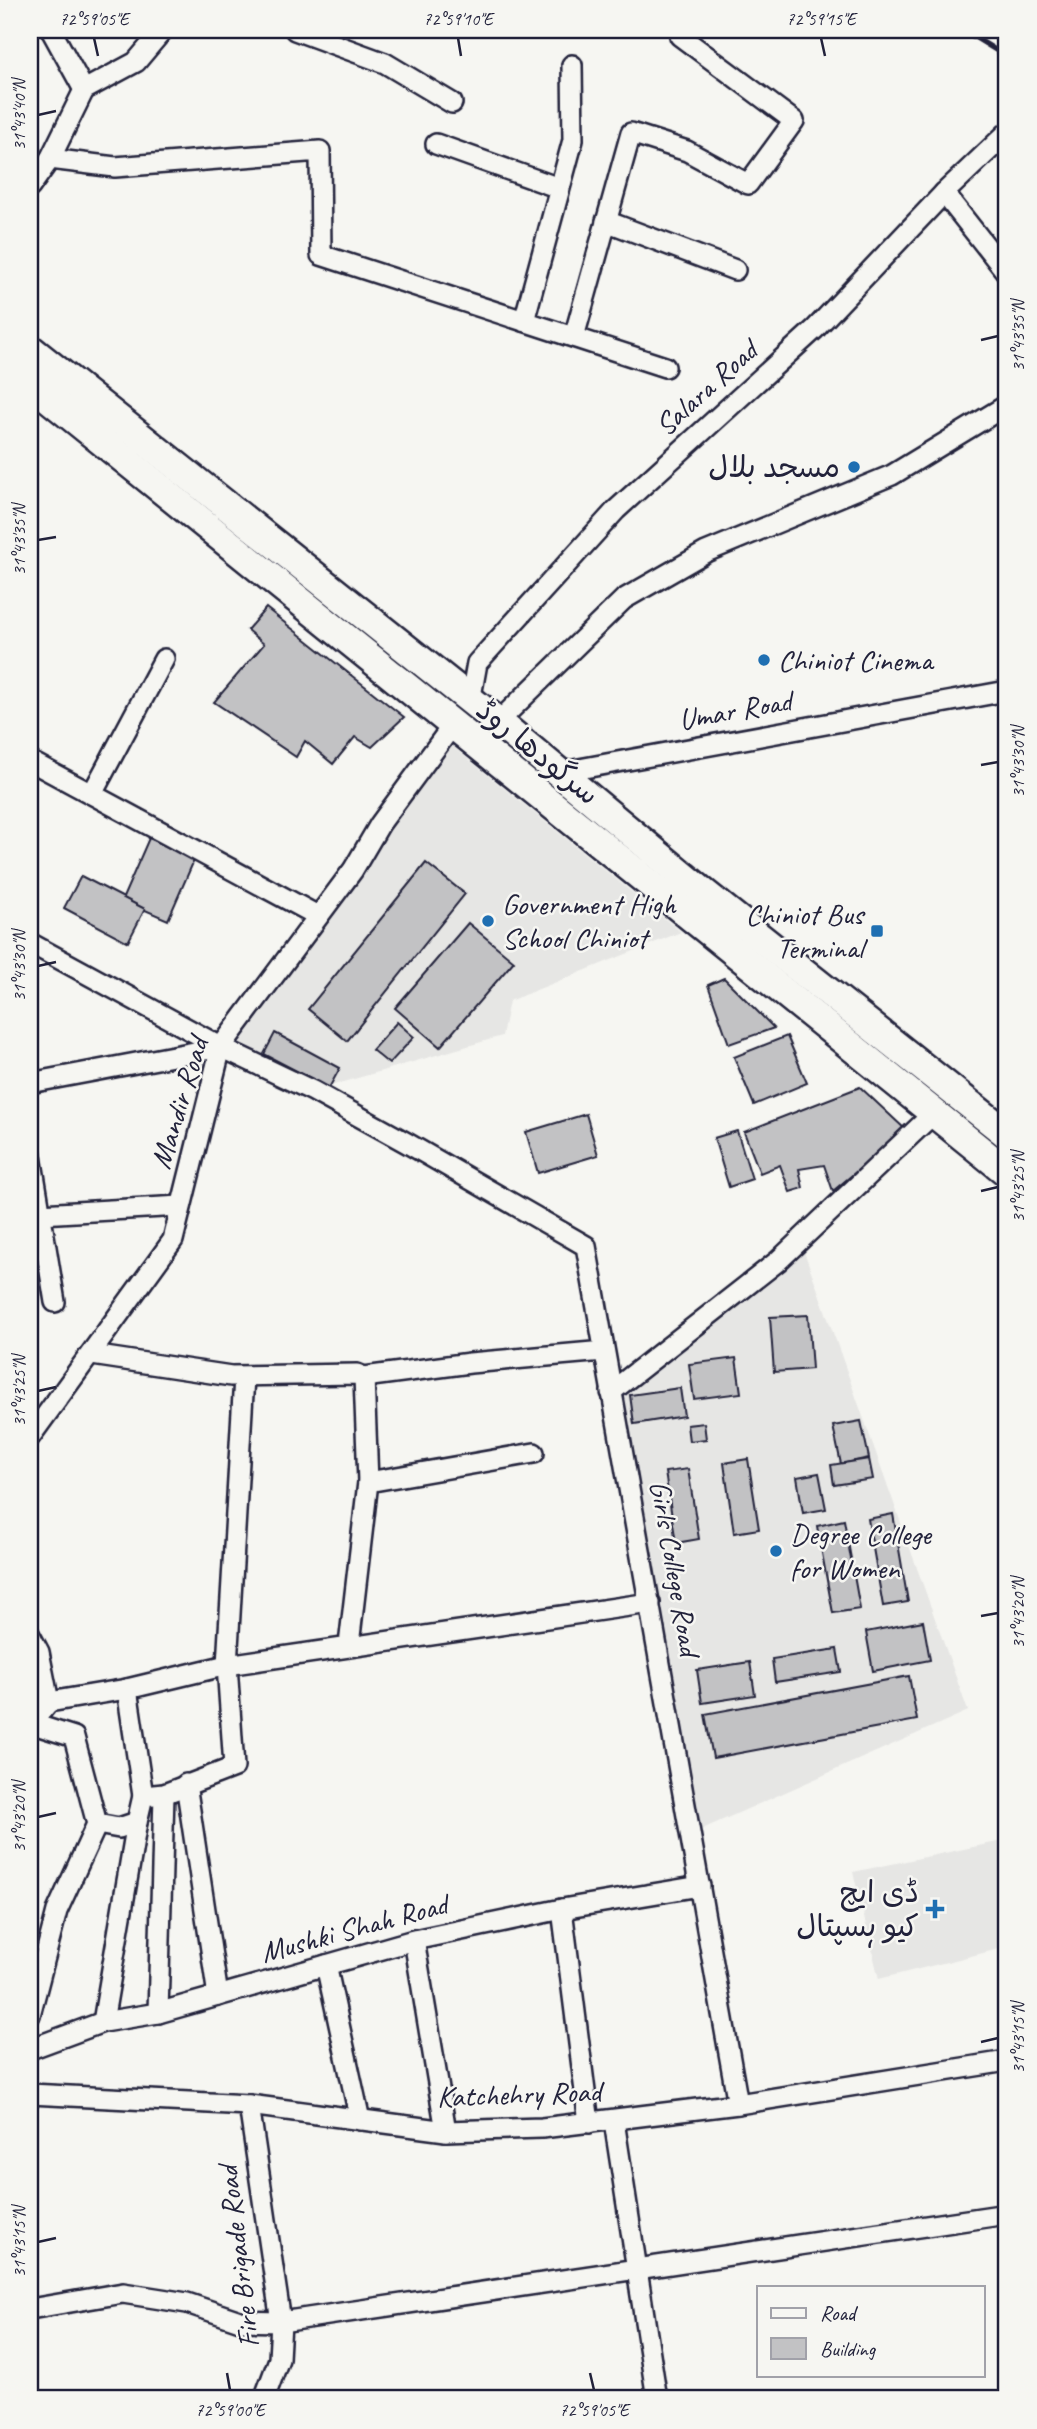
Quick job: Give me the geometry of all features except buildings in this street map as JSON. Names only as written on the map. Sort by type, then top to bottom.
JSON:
[{"type":"highway","name":"سرگودھا روڈ","points":[[30,349],[188,494],[452,726],[695,903],[856,1014],[1007,1134]]},
{"type":"highway","name":"سرگودھا روڈ","points":[[30,383],[188,494],[498,722],[557,773],[837,1035],[1007,1172]]},
{"type":"highway","points":[[837,1035],[856,1014]]},
{"type":"street","points":[[51,30],[84,90]]},
{"type":"street","points":[[30,187],[50,159],[84,90],[136,62],[163,30]]},
{"type":"street","points":[[295,30],[385,63],[452,103]]},
{"type":"street","points":[[574,337],[631,133],[687,151],[748,184],[794,121],[680,36]]},
{"type":"street","points":[[524,321],[573,140],[572,65]]},
{"type":"street","name":"Salara Road","points":[[470,702],[477,663],[616,510],[816,329],[944,193],[1007,133]]},
{"type":"street","points":[[436,144],[559,188]]},
{"type":"street","points":[[50,159],[115,167],[320,151],[321,255],[665,367]]},
{"type":"street","points":[[944,193],[1007,273]]},
{"type":"street","points":[[606,221],[735,270]]},
{"type":"street","points":[[498,722],[624,599],[706,552],[891,475],[1007,405]]},
{"type":"street","points":[[92,794],[164,659]]},
{"type":"street","name":"Umar Road","points":[[557,773],[1007,691]]},
{"type":"street","name":"Mandir Road","points":[[30,1437],[173,1240],[220,1047],[318,916],[452,726]]},
{"type":"street","points":[[30,761],[318,916]]},
{"type":"street","points":[[30,943],[220,1047]]},
{"type":"street","points":[[30,1083],[220,1047]]},
{"type":"street","name":"Girls College Road","points":[[220,1047],[313,1091],[586,1246],[738,2105]]},
{"type":"street","points":[[611,1392],[778,1261],[934,1113]]},
{"type":"street","points":[[30,1150],[55,1302]]},
{"type":"street","points":[[40,1214],[181,1206]]},
{"type":"street","points":[[92,1355],[166,1368],[244,1377],[357,1374],[364,1377],[604,1350]]},
{"type":"street","points":[[143,1796],[164,1794],[234,1767],[228,1665],[244,1377]]},
{"type":"street","points":[[349,1645],[368,1482],[364,1377]]},
{"type":"street","points":[[368,1482],[534,1453]]},
{"type":"street","points":[[30,2015],[57,1911],[97,1824],[74,1737],[31,1723],[49,1702],[127,1689],[228,1665],[349,1645],[650,1603]]},
{"type":"street","points":[[30,1635],[39,1652],[49,1702]]},
{"type":"street","points":[[103,2022],[143,1796],[127,1689]]},
{"type":"street","points":[[186,1784],[218,1996]]},
{"type":"street","points":[[158,2013],[164,1794]]},
{"type":"street","points":[[97,1824],[119,1828],[137,1822]]},
{"type":"street","name":"Mushki Shah Road","points":[[30,2049],[103,2022],[158,2013],[414,1940],[562,1909],[700,1886]]},
{"type":"street","points":[[562,1909],[589,2123]]},
{"type":"street","points":[[414,1940],[446,2130]]},
{"type":"street","points":[[326,1965],[360,2120]]},
{"type":"street","name":"Katchehry Road","points":[[30,2094],[248,2105],[446,2130],[542,2129],[738,2105],[1007,2061]]},
{"type":"street","name":"Fire Brigade Road","points":[[248,2105],[281,2322],[279,2359],[264,2399]]},
{"type":"street","points":[[614,2121],[657,2399]]},
{"type":"street","points":[[30,2309],[123,2293],[187,2303],[240,2321],[281,2322],[1007,2214]]},
{"type":"shaded area","name":"Government High School Chiniot","points":[[437,734],[681,932],[509,1001],[502,1036],[313,1091],[221,1047]]},
{"type":"shaded area","name":"Degree College for Women","points":[[800,1240],[968,1711],[691,1834],[611,1392]]},
{"type":"shaded area","name":"ڈی ایچ کیو ہسپتال","points":[[1007,1840],[1007,1947],[879,1979],[853,1872]]},
{"type":"railway","points":[[963,30],[1007,57]]},
{"type":"place","name":"مسجد بلال","points":[[854,467]]},
{"type":"place","name":"Chiniot Cinema","points":[[764,660]]},
{"type":"place","name":"Government High School Chiniot","points":[[488,921]]},
{"type":"place","name":"Chiniot Bus Terminal","points":[[877,931]]},
{"type":"place","name":"Degree College for Women","points":[[776,1551]]},
{"type":"place","name":"ڈی ایچ کیو ہسپتال","points":[[935,1909]]}]
